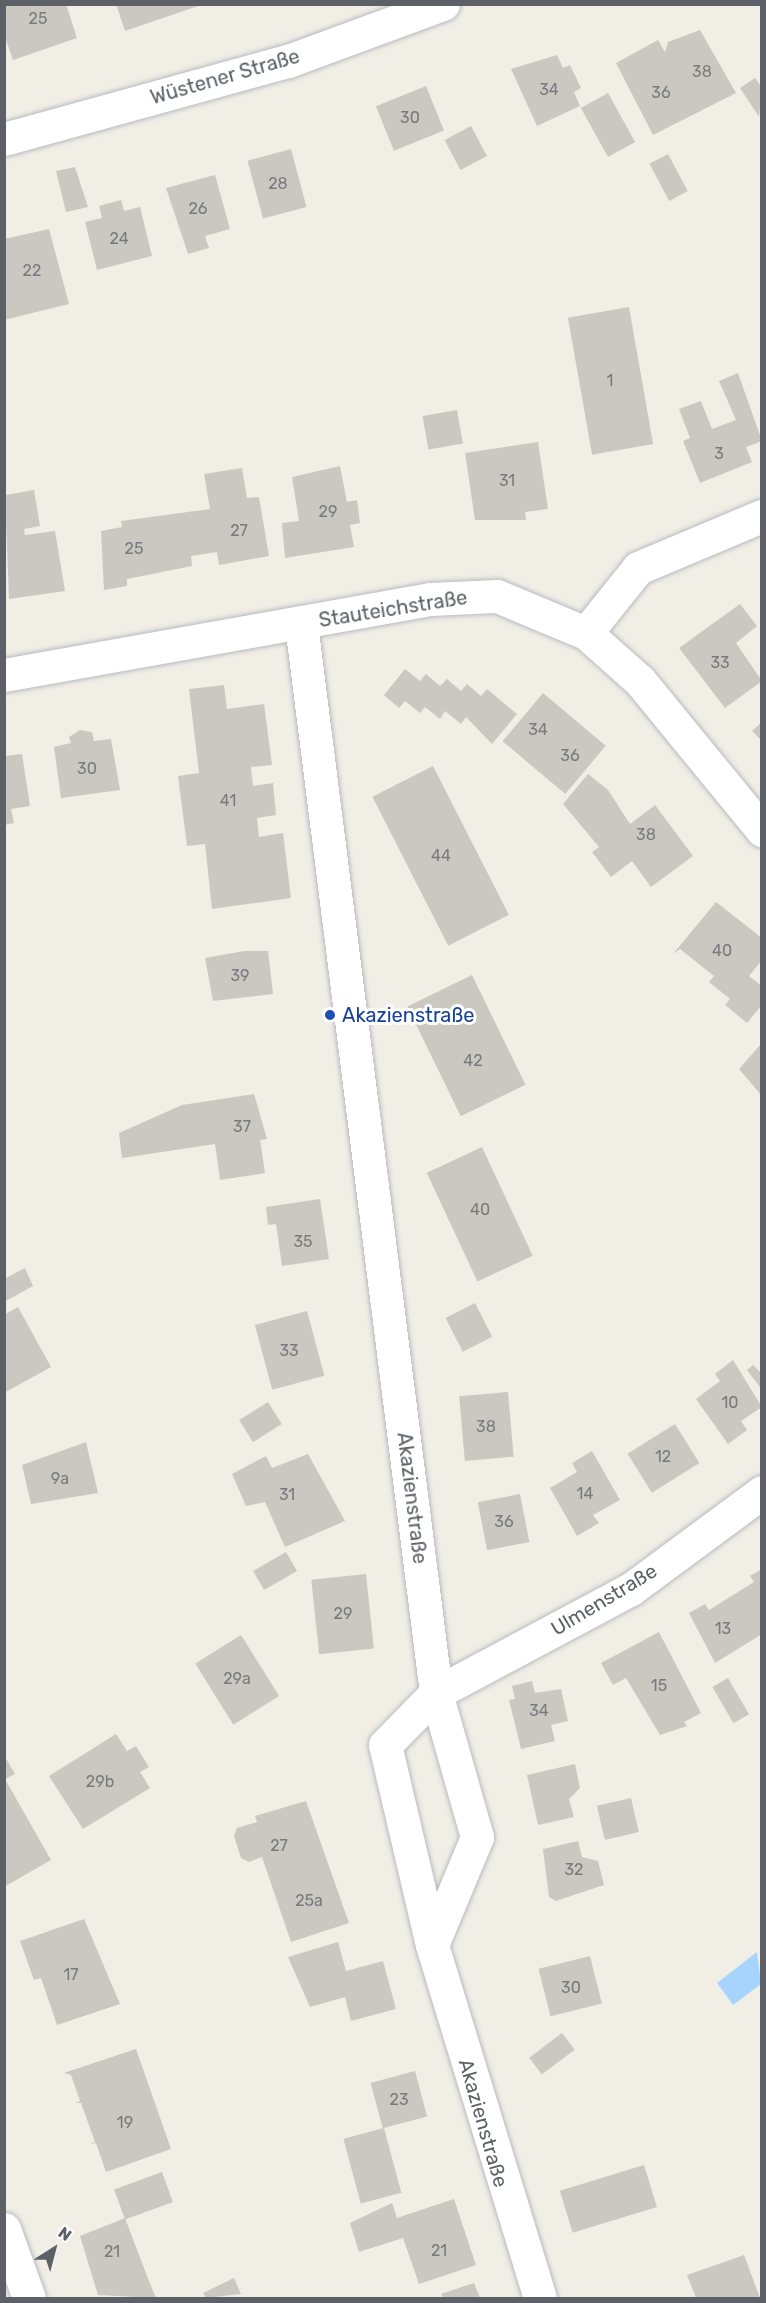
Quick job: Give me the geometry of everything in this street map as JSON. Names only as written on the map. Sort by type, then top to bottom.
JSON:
[{"type":"street","name":"Wüstener Straße","points":[[4,139],[288,61],[443,4]]},
{"type":"street","points":[[586,633],[638,568],[762,516]]},
{"type":"street","name":"Stauteichstraße","points":[[4,675],[463,594],[497,596],[586,633],[640,681],[762,830]]},
{"type":"street","name":"Akazienstraße","points":[[302,624],[436,1693],[477,1837],[432,1945]]},
{"type":"street","name":"Ulmenstraße","points":[[436,1693],[630,1589],[762,1492]]},
{"type":"street","name":"Akazienstraße","points":[[436,1693],[385,1745],[432,1945],[540,2298]]},
{"type":"street","points":[[4,2229],[29,2298]]},
{"type":"water","points":[[757,1952],[761,1984],[733,2005],[717,1983]]},
{"type":"building","points":[[4,4],[66,4],[77,38],[13,60],[4,34]]},
{"type":"building","points":[[116,4],[201,4],[201,5],[125,31]]},
{"type":"building","points":[[700,30],[736,93],[653,135],[616,63],[658,40],[665,52],[668,42]]},
{"type":"building","points":[[557,55],[563,68],[570,65],[581,88],[574,92],[580,106],[537,126],[511,69]]},
{"type":"building","points":[[755,78],[762,88],[759,117],[740,88]]},
{"type":"building","points":[[426,86],[444,131],[394,151],[376,106]]},
{"type":"building","points":[[608,93],[635,142],[608,157],[581,108]]},
{"type":"building","points":[[471,126],[487,156],[460,170],[445,140]]},
{"type":"building","points":[[291,149],[307,207],[263,219],[248,161]]},
{"type":"building","points":[[668,154],[688,191],[669,201],[649,164]]},
{"type":"building","points":[[75,167],[88,207],[66,212],[56,171]]},
{"type":"building","points":[[215,175],[230,229],[205,236],[209,248],[188,254],[166,188]]},
{"type":"building","points":[[121,200],[124,211],[140,207],[152,256],[97,270],[85,222],[102,218],[99,206]]},
{"type":"building","points":[[49,229],[69,304],[4,320],[4,239]]},
{"type":"building","points":[[629,307],[653,444],[592,455],[568,318]]},
{"type":"building","points":[[738,373],[762,441],[746,447],[752,462],[700,483],[683,441],[690,438],[679,409],[701,401],[712,429],[736,420],[719,381]]},
{"type":"building","points":[[457,410],[463,443],[428,450],[423,416]]},
{"type":"building","points":[[538,442],[548,509],[525,512],[526,520],[475,520],[465,453]]},
{"type":"building","points":[[340,466],[347,502],[357,500],[360,523],[350,525],[354,547],[285,558],[282,523],[299,521],[292,477]]},
{"type":"building","points":[[242,468],[247,498],[259,497],[269,556],[219,565],[217,552],[191,556],[192,566],[127,579],[127,586],[104,590],[101,531],[122,527],[121,521],[210,509],[204,474]]},
{"type":"building","points":[[34,490],[40,526],[24,529],[25,535],[55,531],[65,591],[9,599],[5,495]]},
{"type":"building","points":[[740,604],[757,626],[736,643],[762,681],[725,708],[679,648]]},
{"type":"building","points":[[405,669],[420,681],[426,674],[440,686],[447,679],[461,691],[467,684],[481,696],[487,689],[517,714],[492,744],[466,717],[461,724],[445,711],[440,719],[425,707],[420,713],[405,701],[399,708],[384,695]]},
{"type":"building","points":[[224,685],[227,709],[264,704],[272,765],[251,767],[253,786],[273,783],[276,815],[257,818],[259,837],[283,833],[291,898],[212,909],[205,844],[187,846],[178,776],[199,773],[189,689]]},
{"type":"building","points":[[543,693],[606,746],[565,794],[503,741]]},
{"type":"building","points":[[762,722],[762,741],[752,731]]},
{"type":"building","points":[[80,730],[92,732],[94,741],[111,739],[120,790],[61,798],[54,747],[71,743],[69,737]]},
{"type":"building","points":[[22,754],[30,806],[11,809],[14,823],[4,825],[4,756]]},
{"type":"building","points":[[433,766],[509,915],[448,946],[372,797]]},
{"type":"building","points":[[588,774],[608,790],[630,824],[655,805],[693,856],[651,887],[632,861],[611,877],[592,852],[599,847],[563,804]]},
{"type":"building","points":[[716,902],[762,938],[762,960],[749,976],[762,986],[762,1005],[747,1023],[725,1005],[730,999],[709,982],[714,976],[680,949],[673,954]]},
{"type":"building","points":[[244,951],[268,951],[273,994],[213,1001],[205,958]]},
{"type":"building","points":[[472,975],[525,1085],[461,1116],[407,1007]]},
{"type":"building","points":[[762,1043],[762,1096],[739,1069]]},
{"type":"building","points":[[254,1094],[267,1139],[260,1140],[265,1173],[220,1180],[215,1144],[122,1158],[119,1133],[182,1105]]},
{"type":"building","points":[[482,1147],[533,1256],[477,1282],[427,1173]]},
{"type":"building","points":[[320,1199],[329,1259],[282,1266],[276,1224],[268,1225],[266,1207]]},
{"type":"building","points":[[25,1268],[33,1286],[4,1302],[4,1279]]},
{"type":"building","points":[[475,1303],[492,1337],[463,1352],[446,1318]]},
{"type":"building","points":[[18,1307],[51,1367],[4,1393],[4,1315]]},
{"type":"building","points":[[307,1311],[324,1376],[272,1390],[255,1325]]},
{"type":"building","points":[[733,1360],[762,1407],[741,1421],[747,1430],[728,1444],[696,1399],[720,1381],[715,1374]]},
{"type":"building","points":[[753,1365],[762,1374],[762,1390],[747,1370]]},
{"type":"building","points":[[508,1392],[514,1457],[465,1461],[459,1396]]},
{"type":"building","points":[[268,1402],[282,1424],[253,1442],[239,1420]]},
{"type":"building","points":[[675,1424],[699,1463],[652,1493],[628,1454]]},
{"type":"building","points":[[86,1442],[98,1493],[31,1504],[22,1465]]},
{"type":"building","points":[[592,1451],[620,1500],[593,1515],[599,1523],[577,1536],[550,1488],[577,1472],[572,1463]]},
{"type":"building","points":[[308,1454],[345,1521],[285,1547],[265,1502],[246,1506],[232,1474],[266,1456],[272,1468]]},
{"type":"building","points":[[520,1494],[529,1542],[487,1550],[478,1502]]},
{"type":"building","points":[[286,1552],[297,1571],[264,1590],[253,1571]]},
{"type":"building","points":[[762,1569],[762,1634],[715,1663],[689,1613],[705,1604],[709,1610],[754,1582],[750,1576]]},
{"type":"building","points":[[366,1574],[374,1649],[319,1654],[311,1580]]},
{"type":"building","points":[[659,1632],[701,1713],[684,1722],[687,1726],[660,1735],[626,1678],[613,1685],[601,1663]]},
{"type":"building","points":[[241,1635],[279,1696],[233,1725],[195,1664]]},
{"type":"building","points":[[728,1678],[749,1714],[733,1723],[712,1687]]},
{"type":"building","points":[[532,1681],[535,1693],[561,1689],[568,1721],[551,1725],[555,1741],[521,1749],[509,1700],[515,1699],[512,1686]]},
{"type":"building","points":[[116,1734],[127,1751],[136,1746],[149,1767],[140,1772],[150,1788],[83,1829],[49,1776]]},
{"type":"building","points":[[4,1755],[15,1774],[5,1779],[51,1860],[4,1887]]},
{"type":"building","points":[[575,1764],[580,1788],[569,1799],[574,1817],[538,1825],[527,1775]]},
{"type":"building","points":[[631,1798],[639,1832],[605,1840],[597,1806]]},
{"type":"building","points":[[306,1801],[349,1923],[291,1942],[262,1857],[249,1862],[241,1858],[234,1836],[237,1828],[257,1822],[255,1816]]},
{"type":"building","points":[[578,1841],[582,1857],[598,1861],[604,1885],[556,1901],[549,1897],[543,1849]]},
{"type":"building","points":[[84,1919],[120,2004],[57,2025],[41,1978],[34,1980],[20,1941]]},
{"type":"building","points":[[338,1942],[346,1971],[383,1961],[396,2009],[351,2021],[345,1997],[310,2007],[288,1957]]},
{"type":"building","points":[[590,1956],[602,2004],[550,2016],[539,1969]]},
{"type":"building","points":[[562,2033],[575,2050],[542,2074],[529,2058]]},
{"type":"building","points":[[136,2049],[171,2149],[106,2172],[96,2143],[89,2144],[95,2142],[81,2103],[75,2103],[80,2101],[71,2075],[64,2073]]},
{"type":"building","points":[[415,2071],[427,2116],[383,2128],[371,2083]]},
{"type":"building","points":[[384,2128],[401,2193],[361,2204],[343,2139]]},
{"type":"building","points":[[644,2165],[657,2207],[573,2233],[560,2191]]},
{"type":"building","points":[[162,2172],[173,2202],[125,2220],[114,2189]]},
{"type":"building","points":[[454,2199],[476,2265],[419,2284],[403,2238],[359,2252],[350,2223],[392,2203],[397,2218]]},
{"type":"building","points":[[125,2218],[156,2298],[98,2295],[80,2236]]},
{"type":"building","points":[[744,2255],[760,2298],[696,2298],[687,2275]]},
{"type":"building","points":[[234,2278],[241,2294],[206,2298],[203,2293]]},
{"type":"building","points":[[474,2283],[480,2298],[443,2298],[441,2294]]},
{"type":"place","name":"Akazienstraße","points":[[330,1015]]}]
